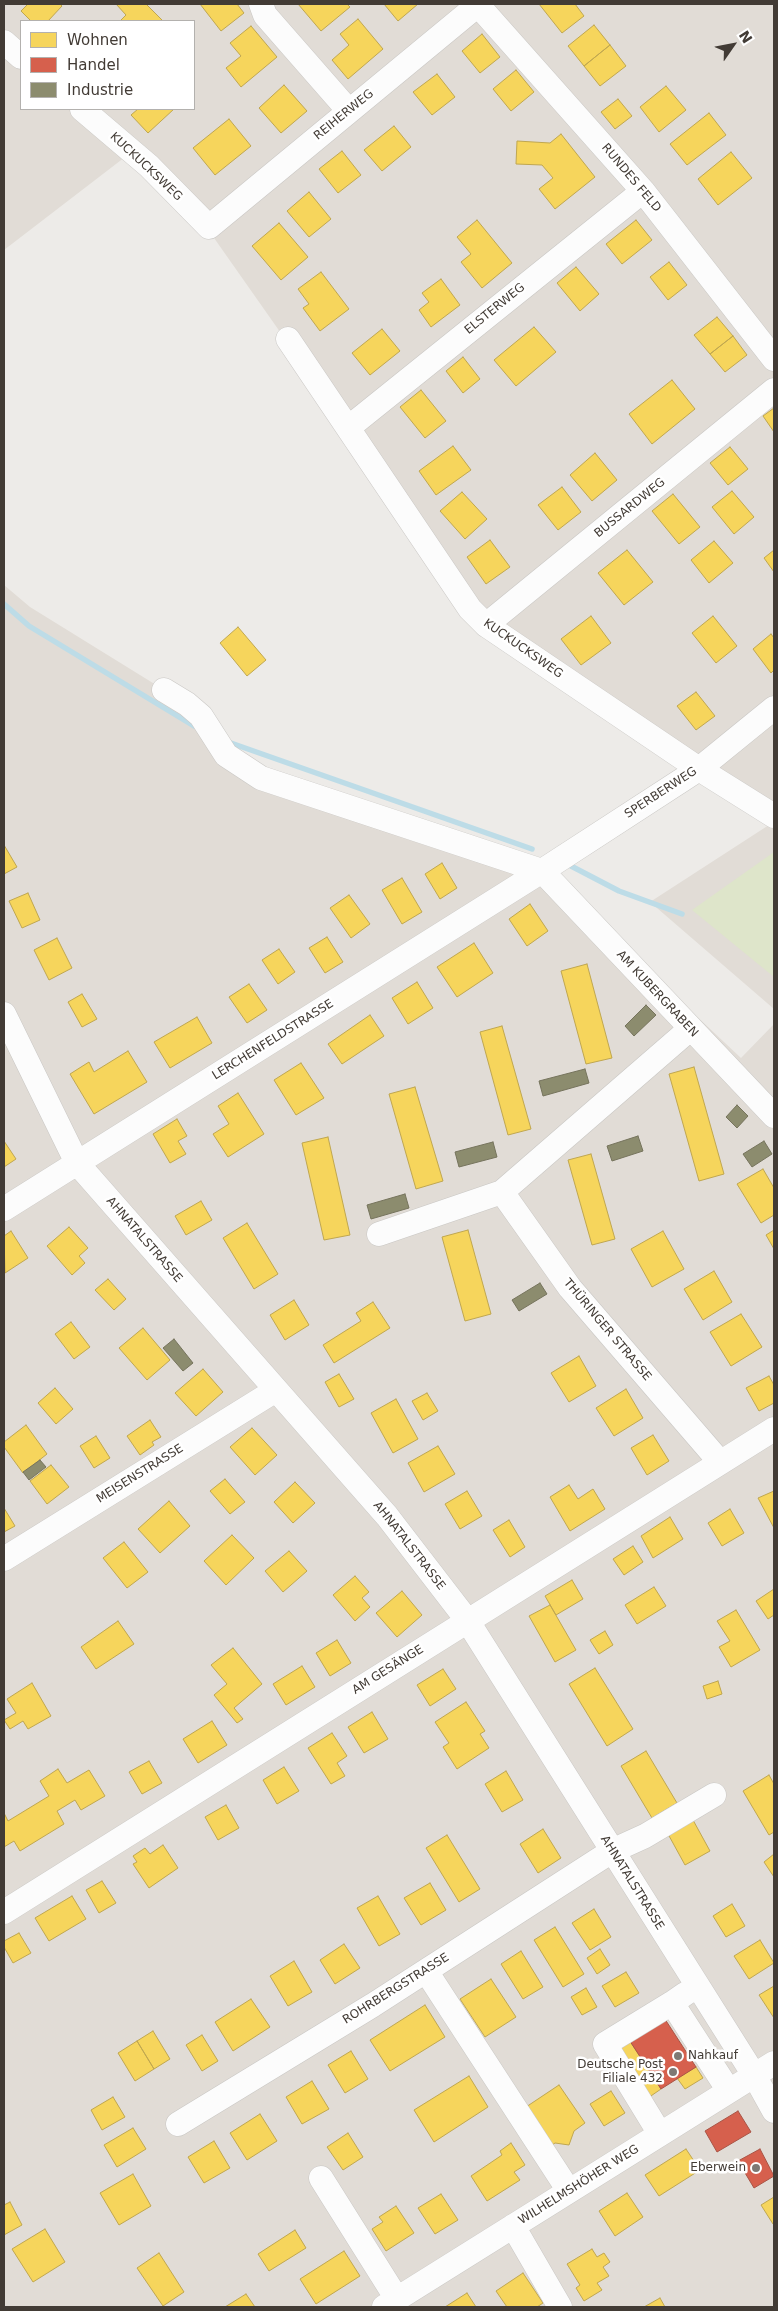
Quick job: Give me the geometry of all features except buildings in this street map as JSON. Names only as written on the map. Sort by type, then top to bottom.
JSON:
[{"type":"street","points":[[261,4],[265,15],[349,111]]},
{"type":"street","name":"REIHERWEG","points":[[209,226],[478,4]]},
{"type":"street","name":"RUNDES FELD","points":[[478,4],[643,191],[774,359]]},
{"type":"street","points":[[4,42],[20,56]]},
{"type":"street","name":"KUCKUCKSWEG","points":[[83,110],[149,166],[209,226]]},
{"type":"street","name":"ELSTERWEG","points":[[348,428],[643,191]]},
{"type":"street","name":"KUCKUCKSWEG","points":[[288,339],[470,610],[486,625],[699,769],[774,816]]},
{"type":"street","name":"BUSSARDWEG","points":[[486,625],[774,390]]},
{"type":"street","points":[[164,690],[187,704],[201,716],[226,755],[261,778],[542,871]]},
{"type":"street","name":"SPERBERWEG","points":[[542,871],[699,769],[774,708]]},
{"type":"street","name":"AM KUBERGRABEN","points":[[542,871],[774,1116]]},
{"type":"street","name":"LERCHENFELDSTRASSE","points":[[4,1209],[542,871]]},
{"type":"street","name":"AHNATALSTRASSE","points":[[4,1014],[77,1164],[387,1516],[467,1620],[754,2075],[774,2111]]},
{"type":"street","points":[[379,1234],[502,1192],[690,1029]]},
{"type":"street","name":"THÜRINGER STRASSE","points":[[502,1192],[570,1288],[720,1462]]},
{"type":"street","name":"MEISENSTRASSE","points":[[4,1559],[276,1390]]},
{"type":"street","name":"AM GESÄNGE","points":[[4,1912],[774,1429]]},
{"type":"street","name":"ROHRBERGSTRASSE","points":[[178,2124],[426,1971],[612,1852],[645,1836],[714,1795]]},
{"type":"street","points":[[426,1971],[569,2191]]},
{"type":"street","points":[[660,2134],[605,2044],[697,1986]]},
{"type":"street","points":[[672,2002],[729,2091]]},
{"type":"street","name":"WILHELMSHÖHER WEG","points":[[390,2303],[774,2063]]},
{"type":"street","points":[[321,2178],[390,2303]]},
{"type":"street","points":[[514,2226],[560,2307]]},
{"type":"shaded area","points":[[4,4],[774,4],[774,1009],[650,902],[772,823],[486,625],[207,228],[129,154],[4,250]]},
{"type":"shaded area","points":[[4,585],[30,607],[182,701],[226,755],[542,871],[741,1058],[774,1024],[774,2307],[4,2307]]},
{"type":"green space","points":[[774,852],[774,977],[692,910]]},
{"type":"waterway","points":[[4,604],[29,626],[194,726]]},
{"type":"waterway","points":[[228,742],[532,849]]},
{"type":"waterway","points":[[571,866],[619,891],[682,914]]},
{"type":"place","name":"Nahkauf","points":[[678,2056]]},
{"type":"place","name":"Deutsche Post Filiale 432","points":[[673,2072]]},
{"type":"place","name":"Eberwein","points":[[756,2168]]}]
